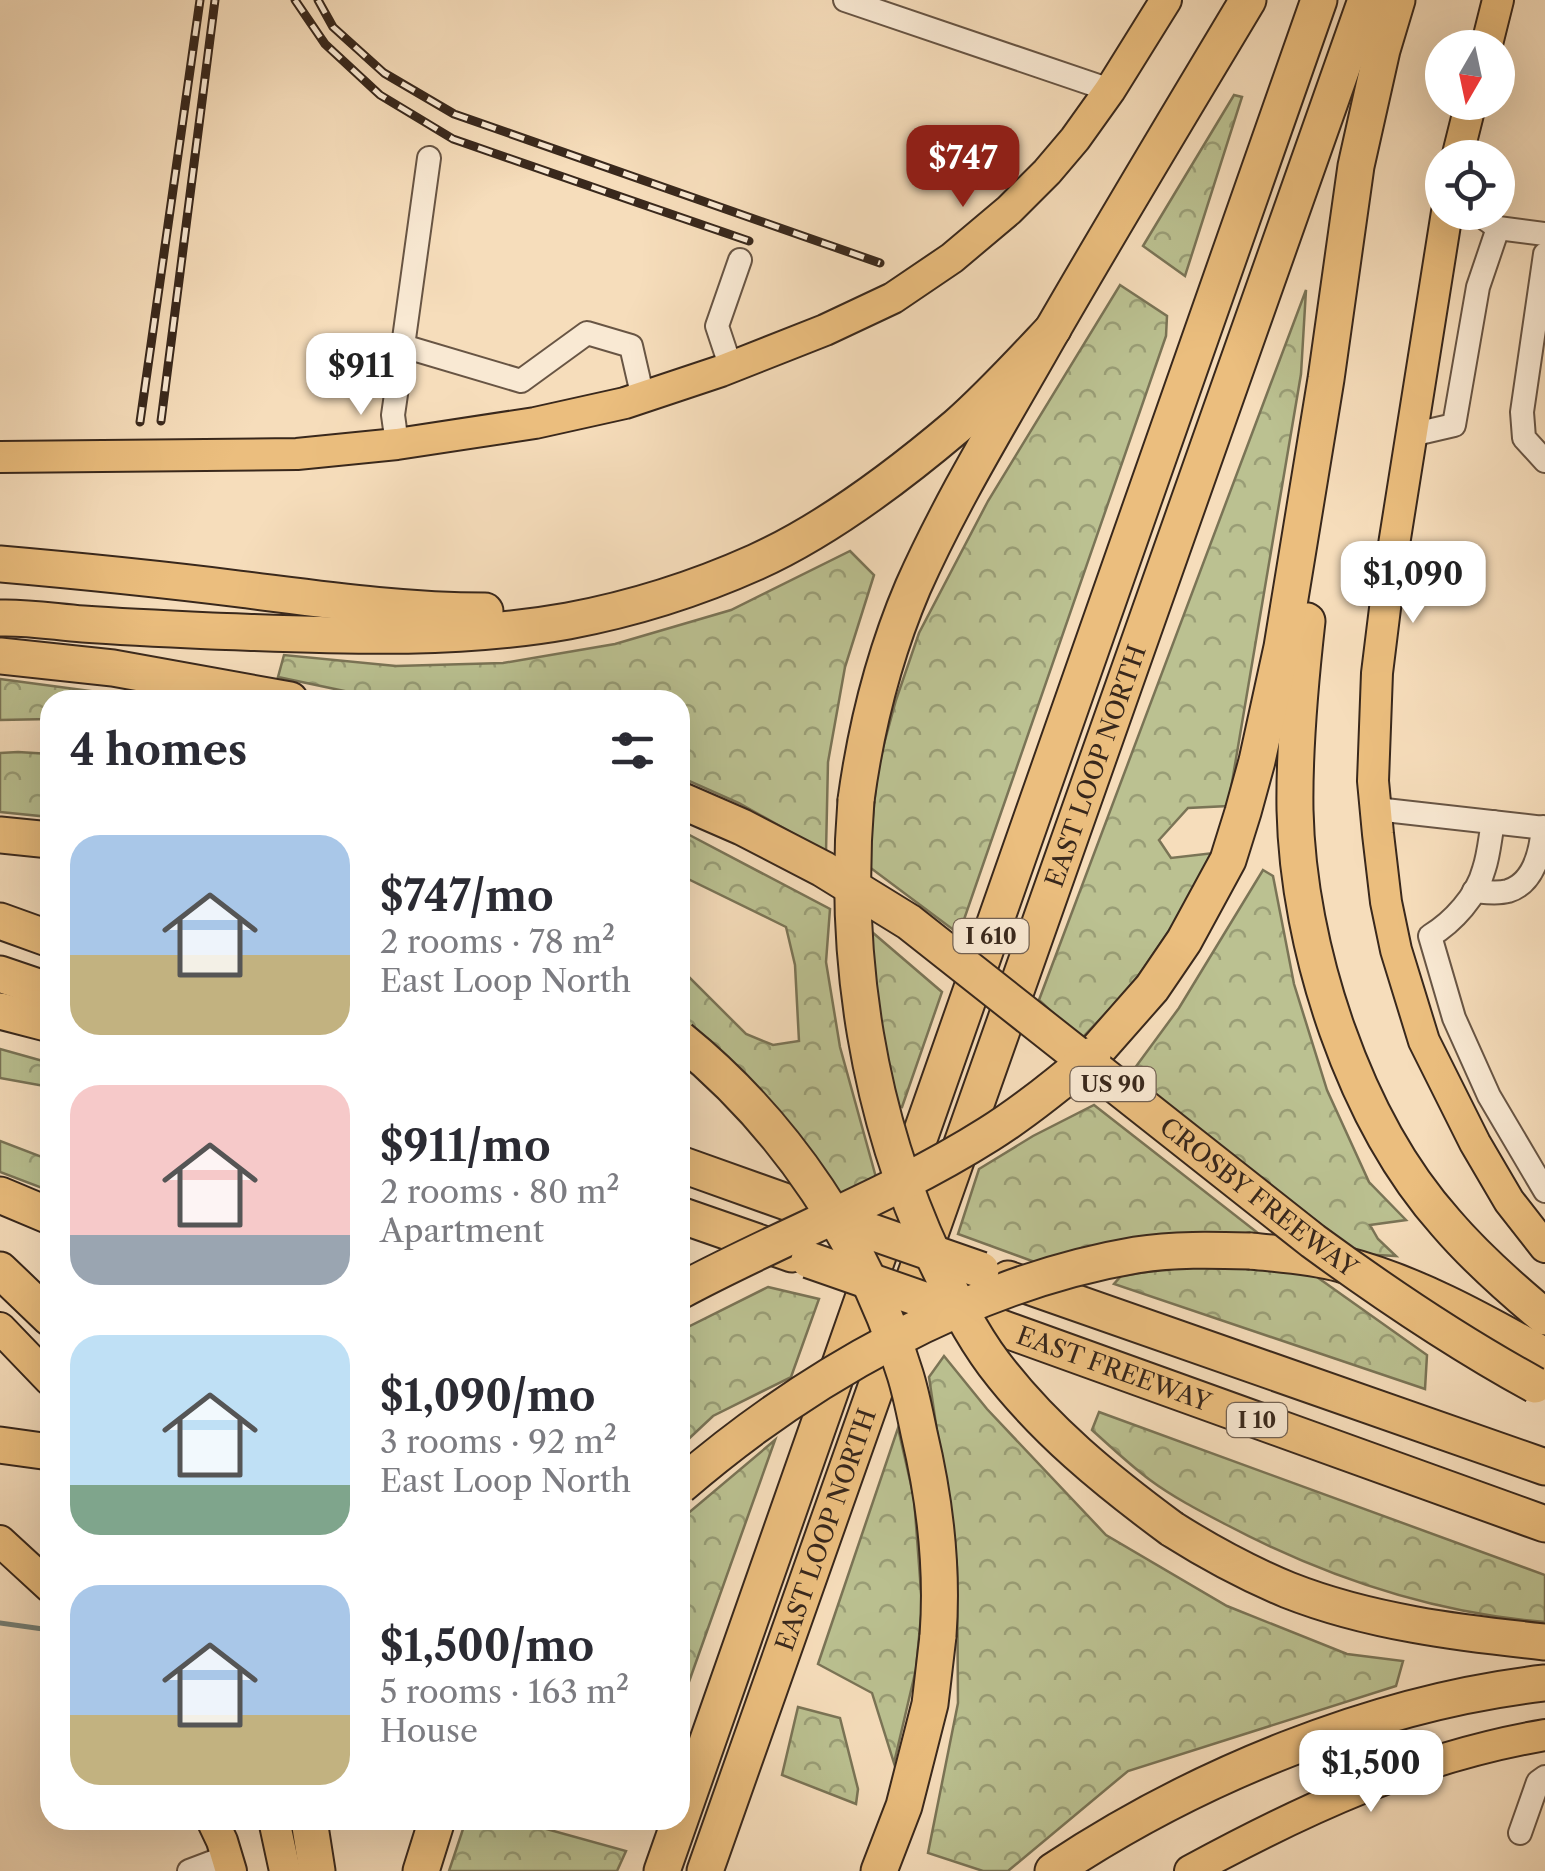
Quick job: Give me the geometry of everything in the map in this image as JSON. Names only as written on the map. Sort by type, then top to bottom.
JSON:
[{"type":"highway","points":[[1248,0],[1053,329],[937,536],[912,590],[871,713],[856,800],[852,905],[864,1028],[892,1148],[928,1244],[978,1341],[1031,1408],[1093,1468],[1172,1529],[1230,1564],[1292,1591],[1433,1628],[1545,1642]]},
{"type":"highway","name":"EAST LOOP NORTH","points":[[690,1791],[1320,0]]},
{"type":"highway","name":"EAST LOOP NORTH","points":[[705,1871],[1366,0]]},
{"type":"highway","points":[[690,1285],[931,1168],[1028,1108],[1093,1055],[1152,988],[1208,900],[1228,860],[1257,761],[1279,662],[1356,166],[1396,0]]},
{"type":"highway","points":[[0,618],[142,628],[421,635],[524,627],[643,602],[758,561],[875,490],[956,426],[1053,329]]},
{"type":"highway","points":[[1326,378],[1332,403],[1296,747],[1299,866],[1310,931],[1342,1044],[1401,1163],[1444,1222],[1497,1277],[1545,1318]]},
{"type":"highway","points":[[0,564],[367,604],[472,611],[596,604],[708,581]]},
{"type":"highway","points":[[0,656],[113,668],[236,690]]},
{"type":"highway","name":"CROSBY FREEWAY","points":[[690,804],[823,868],[909,922],[1368,1281],[1484,1357],[1542,1377]]},
{"type":"highway","points":[[0,835],[40,839]]},
{"type":"highway","points":[[0,921],[40,935]]},
{"type":"highway","points":[[0,974],[40,988]]},
{"type":"highway","points":[[0,1011],[40,1021]]},
{"type":"highway","points":[[690,1048],[754,1107],[824,1198],[876,1294],[906,1376],[928,1474],[941,1598],[930,1704],[904,1806],[879,1871]]},
{"type":"highway","name":"EAST FREEWAY","points":[[690,1168],[1545,1467]]},
{"type":"highway","points":[[0,1194],[40,1212]]},
{"type":"highway","name":"EAST FREEWAY","points":[[690,1218],[1545,1524]]},
{"type":"highway","points":[[690,1478],[750,1430],[810,1390],[909,1332],[975,1303],[1066,1272],[1139,1255],[1190,1250],[1250,1251],[1342,1264],[1406,1286],[1470,1316],[1542,1377]]},
{"type":"highway","points":[[0,1270],[40,1308]]},
{"type":"highway","points":[[1053,1871],[1184,1795],[1291,1746],[1469,1694],[1545,1683]]},
{"type":"highway","points":[[311,1830],[317,1871]]},
{"type":"highway","points":[[421,1871],[434,1830]]},
{"type":"highway","name":"EAST LOOP NORTH","points":[[662,1871],[676,1830]]},
{"type":"main road","points":[[0,457],[297,454],[397,444],[535,423],[643,398],[726,370],[893,298],[952,258],[1009,210],[1074,140],[1166,0]]},
{"type":"main road","points":[[1490,30],[1498,0]]},
{"type":"main road","points":[[1444,230],[1389,576],[1377,673],[1373,781],[1386,902],[1424,1042],[1509,1201],[1545,1248]]},
{"type":"main road","points":[[0,1328],[40,1370]]},
{"type":"main road","points":[[0,1541],[40,1578]]},
{"type":"main road","points":[[1190,1871],[1328,1801],[1389,1776],[1448,1757],[1545,1736]]},
{"type":"main road","points":[[217,1830],[229,1864]]},
{"type":"main road","points":[[276,1830],[284,1871]]},
{"type":"lane","points":[[846,0],[1110,90]]},
{"type":"lane","points":[[397,444],[393,415],[428,158]]},
{"type":"lane","points":[[1412,436],[1454,425],[1478,287],[1497,230]]},
{"type":"lane","points":[[1514,230],[1545,234]]},
{"type":"lane","points":[[1545,254],[1522,412],[1524,438],[1545,461]]},
{"type":"lane","points":[[726,370],[717,326],[740,260]]},
{"type":"lane","points":[[403,346],[521,381],[587,332],[631,346],[643,398]]},
{"type":"lane","points":[[1376,809],[1544,827],[1540,856],[1520,884],[1509,890],[1474,892]]},
{"type":"lane","points":[[1494,822],[1484,872],[1474,892],[1448,925],[1430,936],[1454,1018],[1488,1096],[1545,1191]]},
{"type":"lane","points":[[1520,1833],[1538,1782],[1545,1777]]},
{"type":"lane","points":[[190,1871],[229,1864]]},
{"type":"green space","points":[[1234,95],[1242,97],[1185,276],[1143,246]]},
{"type":"green space","points":[[1120,285],[1167,316],[1166,336],[959,934],[868,866],[878,766],[919,633],[988,501]]},
{"type":"green space","points":[[1306,290],[1301,374],[1228,806],[1188,808],[1159,840],[1171,858],[1214,853],[1177,919],[1130,988],[1081,1039],[1039,1000]]},
{"type":"green space","points":[[850,551],[874,575],[845,667],[828,762],[826,852],[739,803],[690,781],[690,690],[340,690],[278,677],[284,655],[396,666],[503,663],[615,644],[731,610]]},
{"type":"green space","points":[[0,679],[82,690],[40,690],[40,719],[0,720]]},
{"type":"green space","points":[[0,753],[40,753],[40,816],[0,812]]},
{"type":"green space","points":[[690,835],[830,909],[826,962],[840,1047],[877,1181],[846,1197],[831,1193],[690,1037],[690,978],[746,1034],[773,1045],[799,1041],[795,965],[786,927],[690,880]]},
{"type":"green space","points":[[1263,870],[1273,876],[1294,984],[1327,1090],[1369,1182],[1406,1220],[1370,1225],[1396,1256],[1359,1254],[1129,1076],[1179,1008]]},
{"type":"green space","points":[[865,926],[942,992],[902,1107],[895,1106]]},
{"type":"green space","points":[[0,1049],[40,1060],[40,1085],[0,1078]]},
{"type":"green space","points":[[1094,1105],[1272,1244],[1051,1268],[958,1234],[979,1169]]},
{"type":"green space","points":[[0,1141],[40,1156],[40,1187],[0,1172]]},
{"type":"green space","points":[[1184,1266],[1307,1270],[1427,1355],[1425,1389],[1114,1284],[1121,1276]]},
{"type":"green space","points":[[768,1287],[819,1299],[791,1377],[713,1416],[690,1438],[690,1326]]},
{"type":"green space","points":[[944,1356],[987,1409],[1106,1535],[1227,1606],[1347,1654],[1403,1661],[1396,1686],[1128,1771],[1008,1871],[983,1871],[928,1853],[958,1703],[957,1567],[929,1377]]},
{"type":"green space","points":[[1099,1412],[1545,1575],[1545,1622],[1420,1601],[1339,1575],[1261,1542],[1186,1503],[1143,1474],[1092,1430]]},
{"type":"green space","points":[[898,1428],[914,1498],[922,1605],[916,1669],[894,1763],[872,1693],[818,1664]]},
{"type":"green space","points":[[775,1440],[690,1679],[690,1512]]},
{"type":"green space","points":[[798,1707],[840,1718],[858,1789],[856,1804],[782,1775]]},
{"type":"green space","points":[[463,1830],[550,1830],[626,1851],[617,1871],[449,1871]]},
{"type":"waterway","points":[[0,1623],[40,1629]]},
{"type":"railway","points":[[140,422],[200,0]]},
{"type":"railway","points":[[161,421],[215,0]]},
{"type":"railway","points":[[295,0],[325,44],[380,95],[453,139],[749,241]]},
{"type":"railway","points":[[318,0],[333,27],[384,73],[454,114],[880,263]]}]
